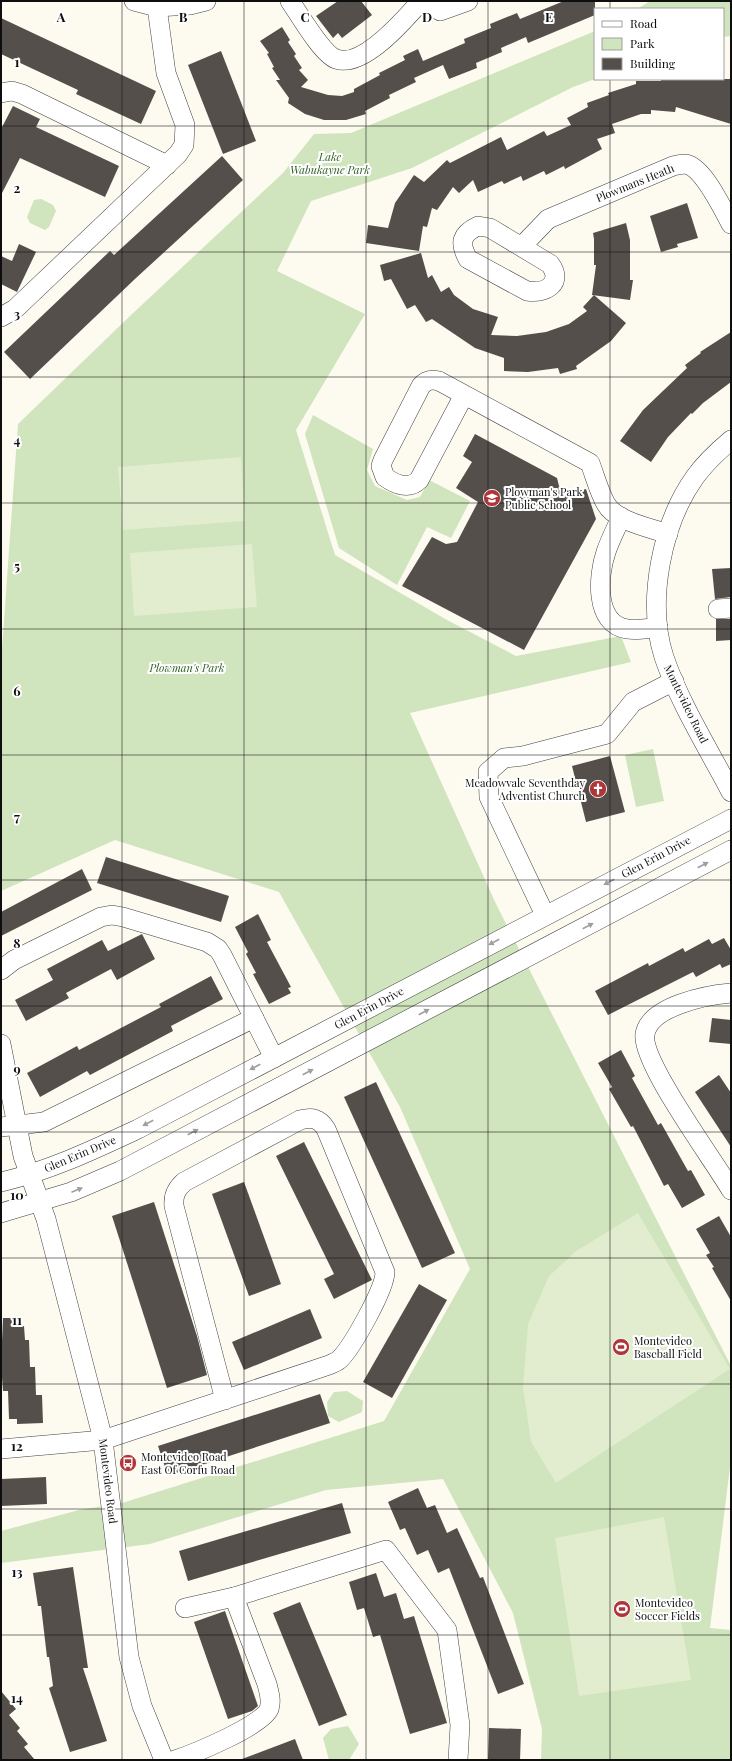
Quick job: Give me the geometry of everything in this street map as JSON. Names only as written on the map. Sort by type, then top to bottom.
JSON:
[{"type":"street","points":[[134,1],[157,7],[190,5],[206,1]]},
{"type":"street","points":[[290,1],[321,47],[335,59],[349,60],[374,48],[423,1],[440,11],[468,1]]},
{"type":"street","points":[[1,317],[15,309],[181,150],[186,130],[184,120],[166,73],[157,7]]},
{"type":"street","points":[[1,92],[22,94],[167,165]]},
{"type":"street","name":"Plowmans Heath","points":[[522,246],[548,219],[673,166],[685,164],[693,167],[701,174],[731,224]]},
{"type":"street","points":[[478,226],[490,228],[522,246],[550,264],[554,270],[554,280],[549,288],[538,293],[527,291],[468,259],[463,249],[463,239],[469,230],[478,226]]},
{"type":"street","points":[[464,395],[419,480],[411,486],[405,486],[385,477],[382,471],[383,460],[424,382],[429,380],[439,381],[590,463],[606,504],[611,511],[621,517],[668,534]]},
{"type":"street","name":"Montevideo Road","points":[[731,440],[716,452],[695,477],[678,506],[663,550],[657,586],[658,627],[664,656],[674,681],[731,792]]},
{"type":"street","points":[[621,517],[606,552],[602,566],[601,580],[603,605],[608,616],[623,628],[658,627]]},
{"type":"street","points":[[545,915],[488,796],[488,772],[504,758],[523,756],[607,734],[633,702],[674,681]]},
{"type":"street","name":"Glen Erin Drive","points":[[1,1182],[30,1175],[84,1155],[138,1129],[731,818]]},
{"type":"street","points":[[1,1213],[40,1203],[71,1192],[120,1171],[731,850]]},
{"type":"street","points":[[1,970],[14,960],[101,917],[112,915],[123,917],[212,945],[222,955],[274,1058]]},
{"type":"street","points":[[731,993],[695,999],[658,1016],[648,1026],[644,1042],[650,1059],[692,1131],[731,1190]]},
{"type":"street","points":[[9,1126],[44,1122],[254,1018]]},
{"type":"street","name":"Montevideo Road","points":[[1,1044],[9,1126],[23,1156],[50,1235],[103,1440],[129,1657],[142,1706],[164,1760]]},
{"type":"street","points":[[1,1449],[103,1440],[225,1400],[329,1365],[339,1359],[347,1350],[383,1286],[385,1272],[326,1129],[318,1119],[307,1118],[293,1124],[184,1182],[176,1190],[174,1196],[174,1206],[225,1400]]},
{"type":"street","points":[[185,1608],[234,1597],[386,1550],[447,1630],[460,1725],[458,1760]]},
{"type":"street","points":[[175,1760],[187,1756],[261,1720],[269,1709],[270,1696],[268,1684],[234,1597]]},
{"type":"green space","points":[[650,1],[731,1],[731,36],[724,37],[724,8],[639,8]]},
{"type":"green space","points":[[594,31],[594,79],[573,87],[412,168],[311,201],[277,271],[365,314],[296,430],[335,555],[447,620],[516,656],[621,636],[631,662],[410,713],[496,904],[731,1366],[731,1459],[710,1628],[731,1630],[731,1760],[541,1760],[542,1729],[513,1613],[443,1479],[326,1490],[150,1544],[1,1563],[1,1531],[79,1510],[122,1503],[384,1421],[470,1269],[400,1107],[279,892],[115,840],[1,891],[1,663],[18,424],[130,316],[283,173],[314,134],[351,133]]},
{"type":"green space","points":[[41,199],[53,205],[56,211],[49,227],[45,230],[30,223],[27,217],[34,200]]},
{"type":"green space","points":[[313,415],[373,449],[367,470],[375,486],[407,500],[420,497],[429,480],[470,501],[451,538],[427,527],[397,585],[339,548],[305,434]]},
{"type":"green space","points":[[241,457],[245,521],[123,530],[118,467]]},
{"type":"green space","points":[[252,544],[257,607],[134,616],[130,553]]},
{"type":"green space","points":[[653,749],[664,801],[636,807],[625,755]]},
{"type":"green space","name":"Montevideo Baseball Field","points":[[638,1213],[730,1369],[556,1483],[531,1442],[523,1387],[528,1324],[549,1276],[576,1251]]},
{"type":"green space","points":[[347,1391],[363,1401],[362,1412],[339,1422],[328,1416],[327,1402],[334,1392]]},
{"type":"green space","name":"Montevideo Soccer Fields","points":[[664,1517],[691,1680],[579,1696],[555,1538]]},
{"type":"green space","points":[[348,1726],[359,1744],[349,1760],[329,1760],[323,1738],[331,1729]]},
{"type":"building","points":[[338,1],[361,1],[372,15],[342,38],[338,33],[333,38],[316,16]]},
{"type":"building","points":[[564,1],[595,1],[594,15],[528,43],[526,37],[501,48],[502,52],[476,63],[477,68],[449,79],[443,65],[414,78],[416,82],[389,95],[390,98],[365,111],[366,114],[346,120],[324,120],[305,114],[288,103],[289,98],[276,80],[280,80],[272,68],[274,67],[267,54],[269,53],[260,41],[282,27],[290,40],[288,42],[296,54],[294,56],[302,68],[299,70],[308,80],[301,87],[328,95],[342,96],[354,92],[354,89],[380,75],[379,73],[405,60],[403,56],[418,49],[423,61],[465,43],[464,39],[491,28],[490,24],[517,13],[520,19]]},
{"type":"building","points":[[1,18],[156,91],[141,124],[76,94],[78,90],[1,54]]},
{"type":"building","points":[[221,51],[256,141],[223,154],[188,65]]},
{"type":"building","points":[[731,79],[731,124],[676,107],[675,112],[651,110],[651,114],[641,114],[612,124],[615,133],[597,139],[602,149],[565,169],[564,166],[546,175],[544,171],[523,181],[521,176],[504,184],[502,181],[478,192],[473,180],[459,193],[453,187],[437,210],[432,208],[427,227],[423,226],[419,251],[366,243],[368,225],[388,228],[395,203],[414,175],[424,182],[447,160],[450,163],[501,137],[507,150],[544,131],[547,136],[571,125],[567,118],[588,107],[587,103],[609,95],[608,93],[636,84],[636,81]]},
{"type":"building","points":[[13,106],[40,119],[36,127],[119,166],[105,197],[20,158],[1,195],[1,129]]},
{"type":"building","points":[[222,156],[243,180],[136,278],[30,379],[4,352],[110,251],[114,255]]},
{"type":"building","points":[[687,203],[698,238],[677,244],[678,247],[661,252],[650,216]]},
{"type":"building","points":[[626,223],[630,240],[630,280],[633,280],[630,300],[592,295],[596,265],[594,265],[593,233]]},
{"type":"building","points":[[19,244],[36,252],[17,292],[1,284],[1,256],[12,261]]},
{"type":"building","points":[[421,253],[428,278],[432,275],[441,292],[449,287],[454,295],[473,309],[498,317],[491,335],[517,336],[546,332],[569,324],[587,311],[583,307],[594,295],[626,323],[611,341],[576,366],[577,369],[560,374],[558,368],[528,372],[504,371],[504,358],[475,348],[432,319],[426,322],[415,305],[407,309],[391,279],[384,281],[380,265]]},
{"type":"building","points":[[731,332],[731,382],[703,403],[692,414],[691,413],[668,437],[651,462],[620,441],[643,410],[687,368],[685,365],[701,353],[700,352]]},
{"type":"building","points":[[475,434],[557,478],[559,486],[571,493],[586,489],[596,519],[524,650],[402,586],[432,537],[446,544],[457,542],[478,502],[456,488],[472,462],[463,456]]},
{"type":"building","points":[[731,568],[731,597],[715,599],[712,569]]},
{"type":"building","points":[[716,619],[731,619],[731,640],[716,641]]},
{"type":"building","name":"Meadowvale Seventhday Adventist Church","points":[[610,756],[625,812],[586,822],[572,766]]},
{"type":"building","points":[[106,857],[229,896],[221,922],[97,883]]},
{"type":"building","points":[[82,869],[92,890],[1,936],[1,912]]},
{"type":"building","points":[[258,914],[271,940],[267,942],[291,987],[288,988],[291,993],[269,1004],[253,974],[256,973],[246,954],[248,952],[235,927]]},
{"type":"building","points":[[142,934],[155,959],[117,980],[111,969],[66,993],[69,998],[26,1021],[15,1000],[53,980],[47,969],[102,940],[108,951]]},
{"type":"building","points":[[724,938],[731,950],[731,964],[722,968],[720,964],[696,977],[693,972],[608,1015],[595,991],[648,963],[649,966],[683,948],[685,952],[709,939],[712,944]]},
{"type":"building","points":[[211,976],[223,999],[171,1026],[173,1031],[90,1075],[87,1071],[40,1097],[27,1073],[77,1046],[79,1050],[161,1007],[159,1004]]},
{"type":"building","points":[[712,1018],[731,1020],[731,1044],[709,1042]]},
{"type":"building","points":[[621,1050],[635,1076],[632,1078],[658,1125],[661,1123],[688,1171],[691,1170],[705,1195],[682,1208],[668,1184],[664,1186],[633,1126],[631,1127],[609,1089],[612,1087],[598,1063]]},
{"type":"building","points":[[719,1075],[731,1093],[731,1147],[695,1092]]},
{"type":"building","points":[[376,1082],[455,1253],[422,1268],[344,1097]]},
{"type":"building","points":[[304,1142],[372,1280],[334,1299],[324,1279],[334,1274],[276,1156]]},
{"type":"building","points":[[244,1182],[281,1284],[249,1296],[212,1194]]},
{"type":"building","points":[[154,1202],[197,1336],[207,1375],[167,1388],[112,1216]]},
{"type":"building","points":[[719,1216],[731,1237],[731,1301],[712,1268],[714,1267],[706,1255],[710,1253],[696,1229]]},
{"type":"building","points":[[419,1284],[447,1300],[392,1398],[363,1382]]},
{"type":"building","points":[[310,1309],[322,1338],[244,1370],[232,1342]]},
{"type":"building","points":[[3,1318],[16,1318],[16,1326],[24,1326],[25,1340],[29,1340],[30,1367],[35,1367],[36,1395],[42,1395],[43,1423],[17,1424],[17,1419],[9,1419],[8,1391],[3,1391],[1,1364]]},
{"type":"building","points":[[320,1394],[330,1423],[168,1476],[158,1446]]},
{"type":"building","points":[[46,1477],[47,1504],[1,1506],[1,1479]]},
{"type":"building","points":[[418,1488],[427,1508],[435,1505],[447,1533],[457,1528],[480,1578],[483,1577],[524,1684],[498,1694],[449,1568],[438,1573],[428,1550],[417,1555],[405,1528],[400,1530],[388,1502]]},
{"type":"building","points":[[342,1503],[351,1533],[188,1581],[179,1551]]},
{"type":"building","points":[[73,1567],[88,1668],[83,1668],[107,1741],[70,1752],[49,1688],[53,1686],[49,1657],[47,1657],[41,1606],[38,1606],[33,1573]]},
{"type":"building","points":[[376,1573],[384,1597],[396,1593],[404,1619],[414,1616],[447,1723],[410,1734],[380,1635],[373,1637],[364,1608],[357,1610],[349,1582]]},
{"type":"building","points":[[300,1602],[347,1715],[319,1726],[273,1613]]},
{"type":"building","points":[[225,1611],[258,1706],[252,1711],[228,1719],[194,1622]]},
{"type":"building","points":[[1,1691],[16,1709],[9,1715],[20,1728],[17,1731],[28,1744],[24,1747],[35,1760],[1,1760]]},
{"type":"building","points":[[489,1728],[521,1729],[520,1760],[488,1760]]},
{"type":"building","points":[[295,1739],[303,1760],[242,1760],[242,1759]]},
{"type":"place","name":"Plowman's Park Public School","points":[[492,498]]},
{"type":"place","name":"Meadowvale Seventhday Adventist Church","points":[[598,789]]},
{"type":"place","name":"Montevideo Baseball Field","points":[[621,1347]]},
{"type":"place","name":"Montevideo Road East Of Corfu Road","points":[[128,1463]]},
{"type":"place","name":"Montevideo Soccer Fields","points":[[622,1609]]},
{"type":"park label","name":"Lake Wabukayne Park","points":[[330,163]]},
{"type":"park label","name":"Plowman's Park","points":[[187,668]]}]
